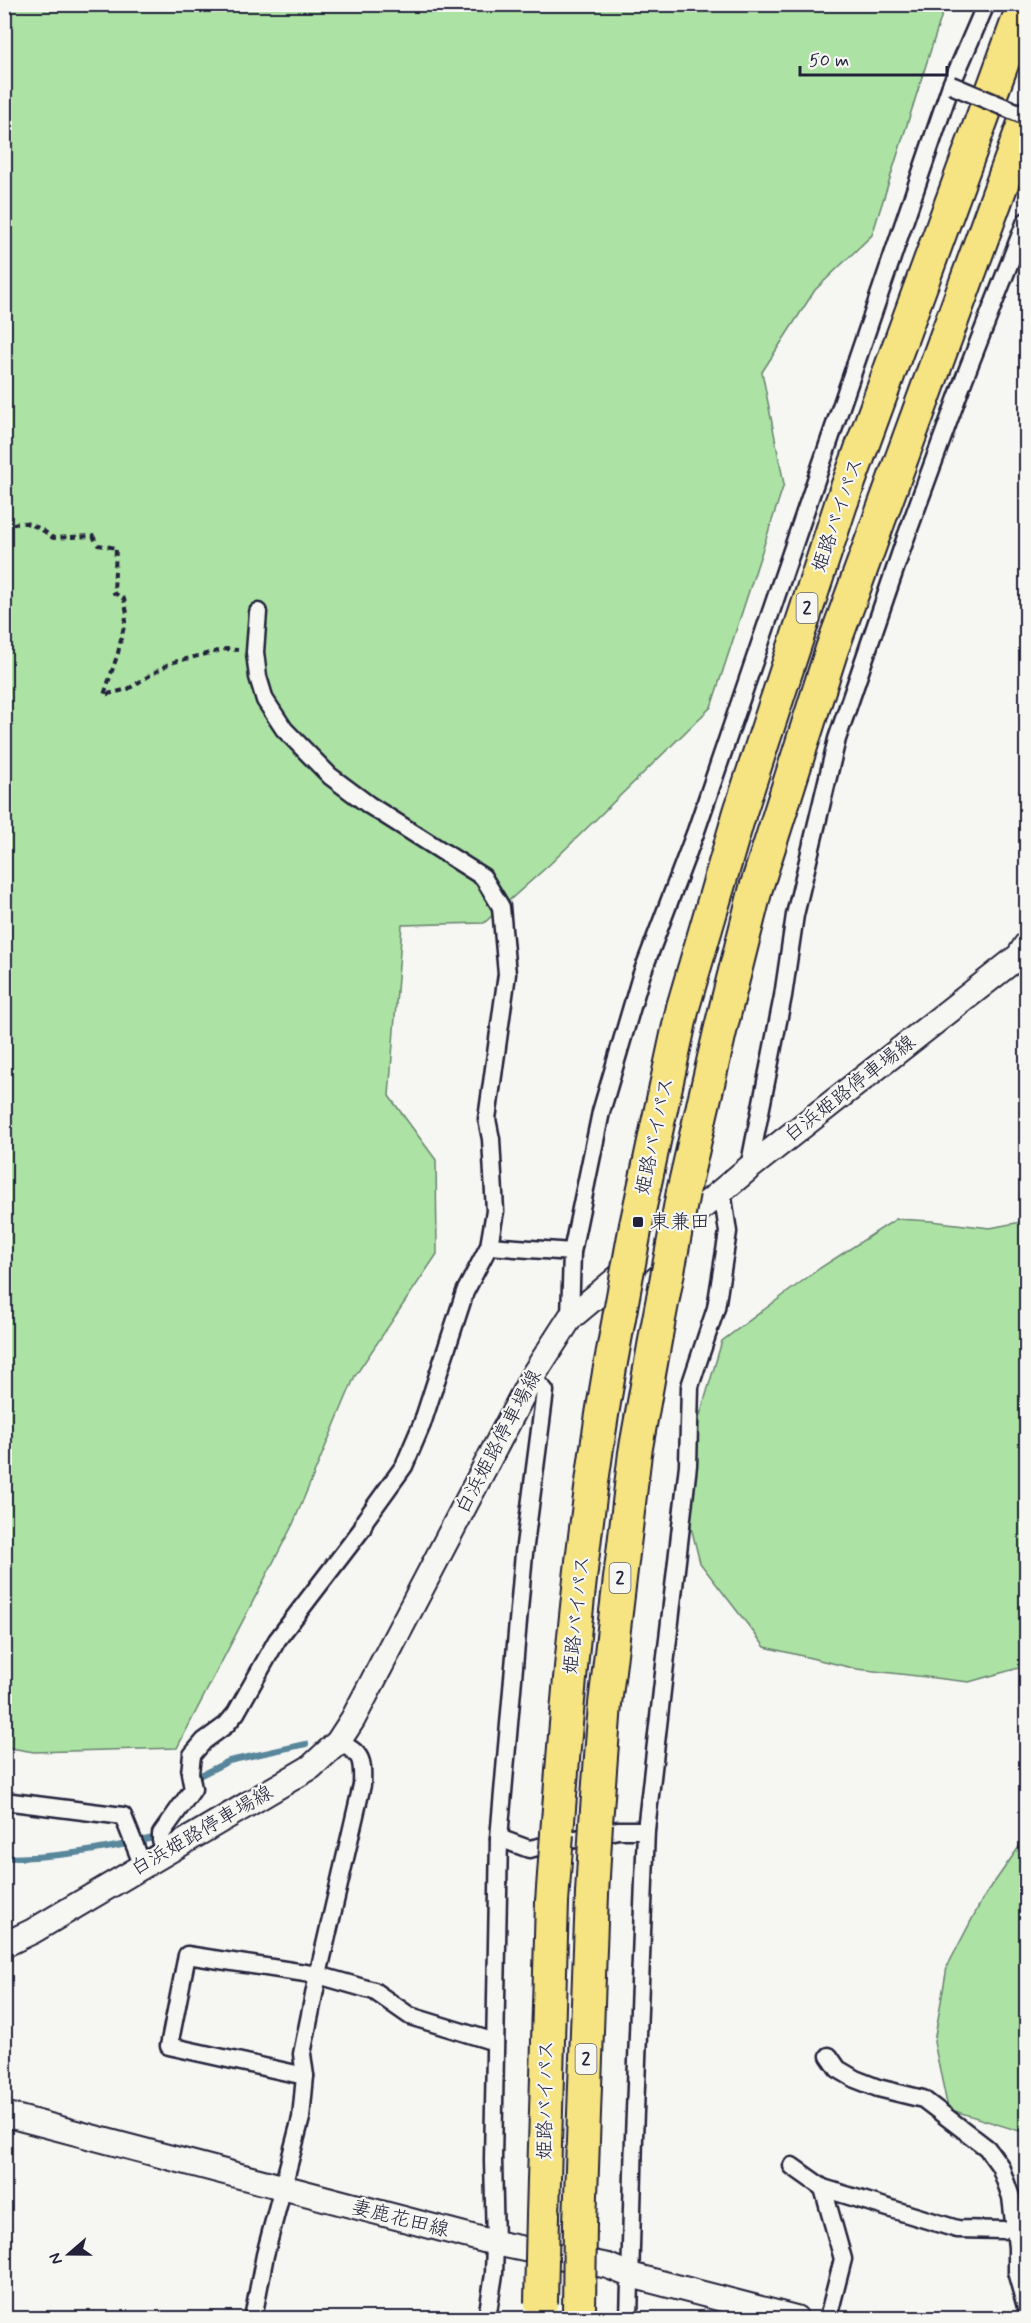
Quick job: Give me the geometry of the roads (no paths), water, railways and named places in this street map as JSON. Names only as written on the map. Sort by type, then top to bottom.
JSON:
[{"type":"highway","name":"姫路バイパス","points":[[541,2311],[552,1902],[567,1707],[592,1469],[636,1225],[683,1007],[740,812],[841,504],[1024,4]]},
{"type":"highway","name":"姫路バイパス","points":[[579,2315],[580,2223],[592,1894],[605,1704],[634,1453],[683,1192],[756,888],[828,660],[1026,117]]},
{"type":"main road","name":"白浜姫路停車場線","points":[[4,1945],[33,1931],[137,1850],[166,1851],[312,1767],[338,1742],[359,1709],[532,1377],[570,1318],[749,1168],[1019,956],[1026,945]]},
{"type":"main road","name":"妻鹿花田線","points":[[4,2115],[495,2243],[608,2266],[630,2276],[796,2319]]},
{"type":"street","points":[[570,1318],[572,1252],[601,1112],[641,976],[696,831],[951,85],[986,4]]},
{"type":"street","points":[[951,85],[1026,117]]},
{"type":"street","points":[[749,1168],[783,996],[795,915],[837,739],[906,537],[964,379],[1026,221]]},
{"type":"street","points":[[166,1851],[161,1840],[162,1834],[192,1781],[192,1755],[204,1740],[226,1725],[236,1713],[277,1640],[362,1529],[365,1520],[404,1466],[422,1424],[465,1292],[489,1246],[495,1211],[491,1140],[487,1119],[507,974],[501,907],[483,877],[369,805],[330,776],[284,729],[266,700],[258,676],[255,652],[258,612]]},
{"type":"street","points":[[629,2319],[646,1830],[688,1465],[690,1386],[716,1308],[728,1232],[722,1191]]},
{"type":"street","points":[[489,1246],[572,1252]]},
{"type":"street","points":[[487,2319],[494,2274],[495,2243],[493,2160],[499,1838],[524,1553],[545,1391],[532,1377]]},
{"type":"street","points":[[253,2319],[265,2254],[302,2118],[305,2076],[302,2054],[362,1785],[363,1763],[355,1749],[338,1742]]},
{"type":"street","points":[[4,1801],[123,1816],[137,1850]]},
{"type":"street","points":[[499,1838],[529,1849],[618,1830],[646,1830]]},
{"type":"street","points":[[305,2076],[169,2046],[188,1955],[318,1975],[374,1991],[410,2016],[495,2042]]},
{"type":"street","points":[[829,2056],[838,2069],[855,2079],[878,2088],[923,2099],[987,2148],[1000,2166],[1011,2197],[1017,2275],[1026,2307]]},
{"type":"street","points":[[792,2166],[823,2188],[957,2229],[1003,2230]]},
{"type":"street","points":[[823,2188],[843,2259],[828,2319]]},
{"type":"waterway","points":[[193,1779],[229,1761],[306,1744]]},
{"type":"waterway","points":[[4,1858],[42,1857],[98,1850],[153,1838],[157,1832]]},
{"type":"place","name":"東兼田","points":[[638,1222]]}]
